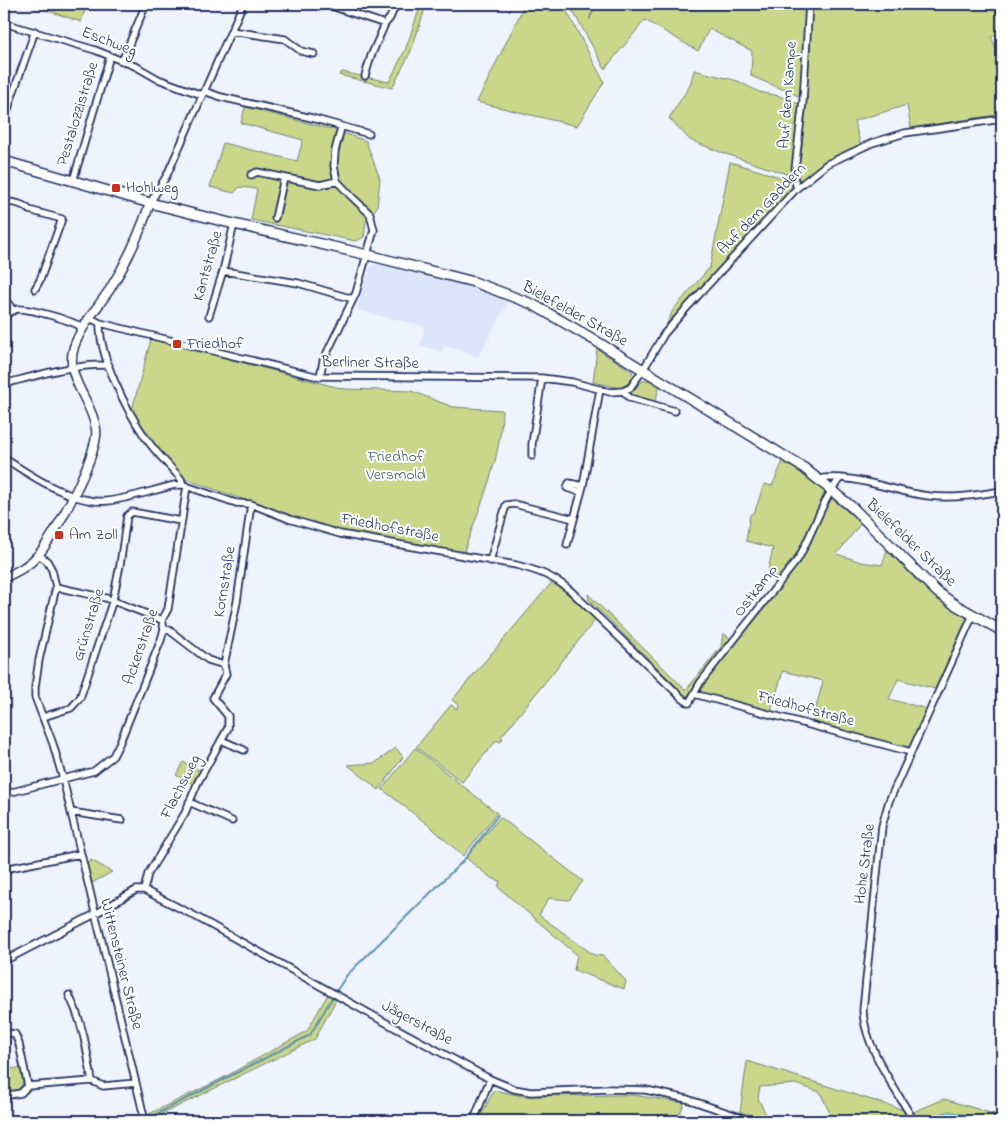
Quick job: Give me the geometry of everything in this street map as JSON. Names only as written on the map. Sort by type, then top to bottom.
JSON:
[{"type":"main road","name":"Bielefelder Straße","points":[[4,161],[150,203],[474,282],[532,304],[771,446],[832,489],[854,508],[937,592],[1002,631]]},
{"type":"street","points":[[122,61],[146,4]]},
{"type":"street","points":[[4,578],[28,565],[39,554],[62,517],[95,446],[97,432],[94,417],[77,383],[72,367],[74,346],[83,328],[111,287],[131,250],[150,203],[167,175],[243,4]]},
{"type":"street","points":[[325,4],[385,24]]},
{"type":"street","points":[[365,76],[371,56],[396,4]]},
{"type":"street","name":"Auf dem Kampe","points":[[797,188],[794,178],[803,102],[809,4]]},
{"type":"street","name":"Eschweg","points":[[4,23],[35,31],[110,56],[158,78],[203,93],[312,118],[341,128],[369,134]]},
{"type":"street","points":[[4,125],[10,102],[35,31]]},
{"type":"street","points":[[232,31],[285,39],[301,51],[314,54]]},
{"type":"street","name":"Pestalozzistraße","points":[[73,180],[110,56]]},
{"type":"street","name":"Auf dem Gaddern","points":[[643,370],[664,334],[797,188],[827,164],[872,143],[905,133],[1002,119]]},
{"type":"street","points":[[320,377],[324,361],[353,300],[374,230],[370,214],[338,181],[334,160],[341,128]]},
{"type":"street","points":[[251,175],[256,172],[320,185],[338,181]]},
{"type":"street","points":[[275,218],[284,178]]},
{"type":"street","points":[[4,202],[26,206],[30,210],[62,219],[35,289]]},
{"type":"street","name":"Kantstraße","points":[[208,316],[223,271],[234,224]]},
{"type":"street","points":[[223,271],[298,283],[353,300]]},
{"type":"street","points":[[4,300],[13,311]]},
{"type":"street","points":[[4,316],[13,311],[23,309],[70,321],[83,328]]},
{"type":"street","name":"Berliner Straße","points":[[90,318],[100,323],[320,377],[542,378],[564,380],[610,392],[623,392],[630,398],[675,411]]},
{"type":"street","points":[[100,323],[100,333],[112,375],[145,437],[185,485]]},
{"type":"street","points":[[4,384],[72,367],[94,364],[109,365]]},
{"type":"street","points":[[623,392],[635,383],[643,370]]},
{"type":"street","points":[[532,456],[532,444],[542,378]]},
{"type":"street","points":[[567,545],[582,489],[600,389]]},
{"type":"street","points":[[4,458],[30,475],[73,495],[89,500],[108,501],[175,485],[185,485]]},
{"type":"street","points":[[818,479],[840,478],[860,480],[928,496],[946,498],[1002,492]]},
{"type":"street","name":"Ostkamp","points":[[689,703],[700,683],[798,558],[804,549],[826,497],[840,478]]},
{"type":"street","name":"Friedhofstraße","points":[[185,485],[236,503],[251,504],[288,519],[340,534],[490,561],[538,571],[552,576],[563,584],[689,703]]},
{"type":"street","name":"Ackerstraße","points":[[4,794],[94,771],[113,756],[164,629],[162,620],[168,609],[185,485]]},
{"type":"street","name":"Kornstraße","points":[[224,664],[237,602],[251,504]]},
{"type":"street","points":[[490,561],[506,506],[514,504],[574,519]]},
{"type":"street","name":"Grünstraße","points":[[43,717],[71,708],[80,698],[113,600],[127,516],[132,512],[181,521]]},
{"type":"street","name":"Wittensteiner Straße","points":[[39,554],[47,561],[52,570],[56,587],[35,687],[35,697],[63,779],[145,1121]]},
{"type":"street","points":[[56,587],[113,600],[162,620]]},
{"type":"street","name":"Hohe Straße","points":[[914,1121],[869,1043],[863,1024],[882,826],[889,801],[973,615]]},
{"type":"street","points":[[164,629],[169,630],[208,660],[224,664]]},
{"type":"street","name":"Flachsweg","points":[[144,890],[148,874],[185,813],[198,782],[228,728],[228,716],[213,698],[226,674],[224,664]]},
{"type":"street","name":"Friedhofstraße","points":[[694,694],[911,752]]},
{"type":"street","points":[[221,740],[244,750]]},
{"type":"street","points":[[189,802],[232,821]]},
{"type":"street","points":[[71,812],[122,820]]},
{"type":"street","points":[[4,869],[80,854]]},
{"type":"street","points":[[4,961],[136,890],[144,890]]},
{"type":"street","name":"Jägerstraße","points":[[144,890],[193,915],[381,1020],[514,1089],[531,1092],[610,1089],[646,1090],[687,1099],[752,1121]]},
{"type":"street","points":[[69,995],[78,1013],[92,1081]]},
{"type":"street","points":[[8,1033],[15,1034],[19,1044],[28,1086]]},
{"type":"street","points":[[471,1121],[476,1114],[490,1078]]},
{"type":"street","points":[[4,1096],[21,1093],[28,1086],[92,1081],[103,1086],[136,1083]]},
{"type":"street","points":[[996,1121],[1002,1111]]},
{"type":"shaded area","points":[[377,264],[467,286],[509,301],[478,357],[445,344],[442,352],[420,345],[425,326],[356,310],[370,267]]},
{"type":"green space","points":[[40,4],[87,4],[81,22],[38,7]]},
{"type":"green space","points":[[421,4],[427,4],[411,51],[392,88],[339,75],[342,72],[389,82],[406,48]]},
{"type":"green space","points":[[525,4],[563,4],[604,82],[577,126],[477,102]]},
{"type":"green space","points":[[569,4],[595,4],[589,20],[597,4],[807,4],[801,97],[751,76],[752,51],[709,29],[698,51],[645,20],[605,69]]},
{"type":"green space","points":[[811,4],[993,4],[1002,20],[1002,33],[991,37],[1002,59],[1002,114],[911,128],[907,105],[854,121],[861,146],[803,181],[800,180],[797,177],[802,145]]},
{"type":"green space","points":[[694,70],[738,81],[759,92],[779,96],[799,104],[797,147],[793,174],[789,175],[690,140],[669,118],[690,85]]},
{"type":"green space","points":[[245,107],[335,130],[366,141],[380,179],[377,207],[366,222],[364,237],[356,241],[251,220],[257,189],[240,187],[234,193],[210,187],[223,143],[297,161],[303,140],[241,123]]},
{"type":"green space","points":[[730,162],[793,181],[791,193],[664,330],[673,310],[710,267]]},
{"type":"green space","name":"Friedhof Versmold","points":[[151,339],[344,389],[411,391],[453,407],[502,410],[501,428],[494,465],[463,554],[316,525],[185,479],[152,442],[132,410]]},
{"type":"green space","points":[[597,349],[632,371],[634,377],[629,383],[620,388],[593,382]]},
{"type":"green space","points":[[650,380],[660,384],[655,403],[632,396],[631,391],[642,381]]},
{"type":"green space","points":[[783,461],[823,488],[825,492],[803,546],[780,579],[767,575],[773,548],[746,541],[750,515],[755,511],[764,484],[772,486]]},
{"type":"green space","points":[[829,496],[861,523],[837,554],[861,562],[882,565],[887,550],[917,581],[945,604],[967,618],[935,689],[898,679],[889,699],[927,709],[910,746],[904,747],[812,723],[823,681],[783,671],[771,712],[701,693],[700,688],[795,568],[807,548]]},
{"type":"green space","points":[[553,581],[596,619],[501,737],[503,739],[500,742],[497,740],[462,782],[416,747],[451,705],[457,709],[458,705],[452,700]]},
{"type":"green space","points":[[588,594],[686,690],[721,647],[723,633],[732,640],[687,697],[589,600]]},
{"type":"green space","points":[[396,748],[403,757],[379,790],[348,765],[375,763]]},
{"type":"green space","points":[[415,748],[497,813],[463,856],[432,828],[382,789]]},
{"type":"green space","points":[[183,762],[201,771],[193,784],[176,775]]},
{"type":"green space","points":[[500,817],[583,881],[569,900],[549,898],[539,915],[594,955],[603,956],[626,981],[624,989],[574,970],[577,955],[498,887],[500,881],[491,878],[466,858]]},
{"type":"green space","points":[[91,860],[112,872],[92,883],[87,864]]},
{"type":"green space","points":[[328,994],[337,998],[315,1039],[152,1119],[149,1114],[221,1079],[307,1031]]},
{"type":"green space","points":[[747,1061],[904,1110],[908,1117],[900,1121],[828,1121],[832,1118],[820,1092],[795,1084],[760,1087],[758,1098],[769,1121],[763,1121],[740,1112]]},
{"type":"green space","points":[[21,1068],[23,1083],[17,1091],[4,1092],[4,1069]]},
{"type":"green space","points":[[494,1090],[522,1096],[633,1095],[684,1103],[677,1121],[478,1121]]},
{"type":"green space","points":[[944,1099],[994,1114],[993,1121],[975,1121],[970,1116],[916,1121],[911,1113]]},
{"type":"green space","points":[[413,1117],[413,1121],[320,1121]]},
{"type":"water","points":[[949,1111],[970,1116],[975,1121],[926,1121],[924,1119]]},
{"type":"waterway","points":[[337,990],[347,975],[464,860],[498,815]]},
{"type":"waterway","points":[[150,1121],[149,1118],[310,1035],[332,998]]},
{"type":"place","name":"Hohlweg","points":[[116,188]]},
{"type":"place","name":"Friedhof","points":[[177,344]]},
{"type":"place","name":"Am Zoll","points":[[59,535]]}]
